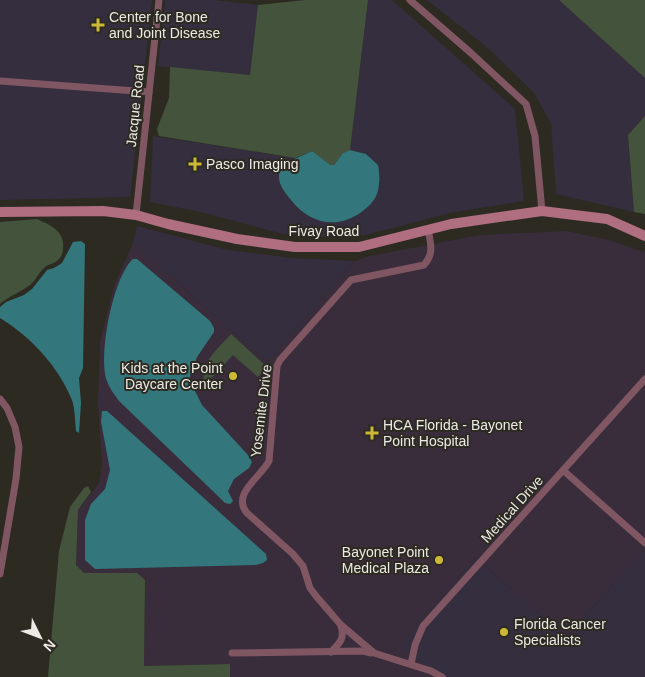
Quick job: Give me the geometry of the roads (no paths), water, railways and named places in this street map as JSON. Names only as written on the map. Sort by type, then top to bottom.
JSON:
[{"type":"street","name":"Jacque Road","points":[[136,215],[159,0]]},
{"type":"street","points":[[410,0],[526,104],[535,136],[542,212]]},
{"type":"street","points":[[0,81],[149,92]]},
{"type":"street","name":"Fivay Road","points":[[0,212],[102,211],[136,215],[237,239],[295,247],[359,247],[451,224],[542,212],[607,219],[645,236]]},
{"type":"street","name":"Yosemite Drive","points":[[374,653],[341,625],[310,588],[306,572],[298,559],[243,508],[242,502],[243,496],[269,461],[277,366],[280,360],[350,280],[424,265],[432,250],[428,230]]},
{"type":"street","name":"Medical Drive","points":[[411,664],[415,645],[423,626],[645,379]]},
{"type":"street","points":[[0,399],[15,427],[19,447],[16,479],[0,574]]},
{"type":"street","points":[[564,471],[645,543]]},
{"type":"street","points":[[331,652],[342,640],[341,625]]},
{"type":"street","name":"Yosemite Drive","points":[[232,653],[363,651],[411,664],[442,677]]},
{"type":"water","points":[[350,150],[366,154],[378,165],[378,192],[374,199],[364,210],[345,220],[326,222],[307,215],[291,200],[282,188],[279,180],[281,165],[312,151],[330,165],[334,165],[343,153]]},
{"type":"water","points":[[81,241],[85,244],[83,368],[79,378],[81,403],[79,433],[76,431],[72,400],[66,387],[51,364],[33,343],[0,318],[0,307],[32,289],[47,270],[62,263],[73,242]]},
{"type":"water","points":[[133,259],[137,259],[210,321],[214,328],[214,332],[197,357],[189,379],[202,405],[248,455],[252,462],[249,468],[234,479],[228,491],[233,501],[230,504],[225,503],[119,401],[108,384],[104,354],[109,317],[119,282]]},
{"type":"water","points":[[102,411],[107,411],[266,554],[267,560],[256,565],[95,569],[85,560],[85,520],[91,504],[105,489],[110,470],[101,422]]},
{"type":"place","name":"Center for Bone and Joint Disease","points":[[98,25]]},
{"type":"place","name":"Pasco Imaging","points":[[195,164]]},
{"type":"place","name":"Kids at the Point Daycare Center","points":[[233,376]]},
{"type":"place","name":"HCA Florida - Bayonet Point Hospital","points":[[372,433]]},
{"type":"place","name":"Bayonet Point Medical Plaza","points":[[439,560]]},
{"type":"place","name":"Florida Cancer Specialists","points":[[504,632]]}]
